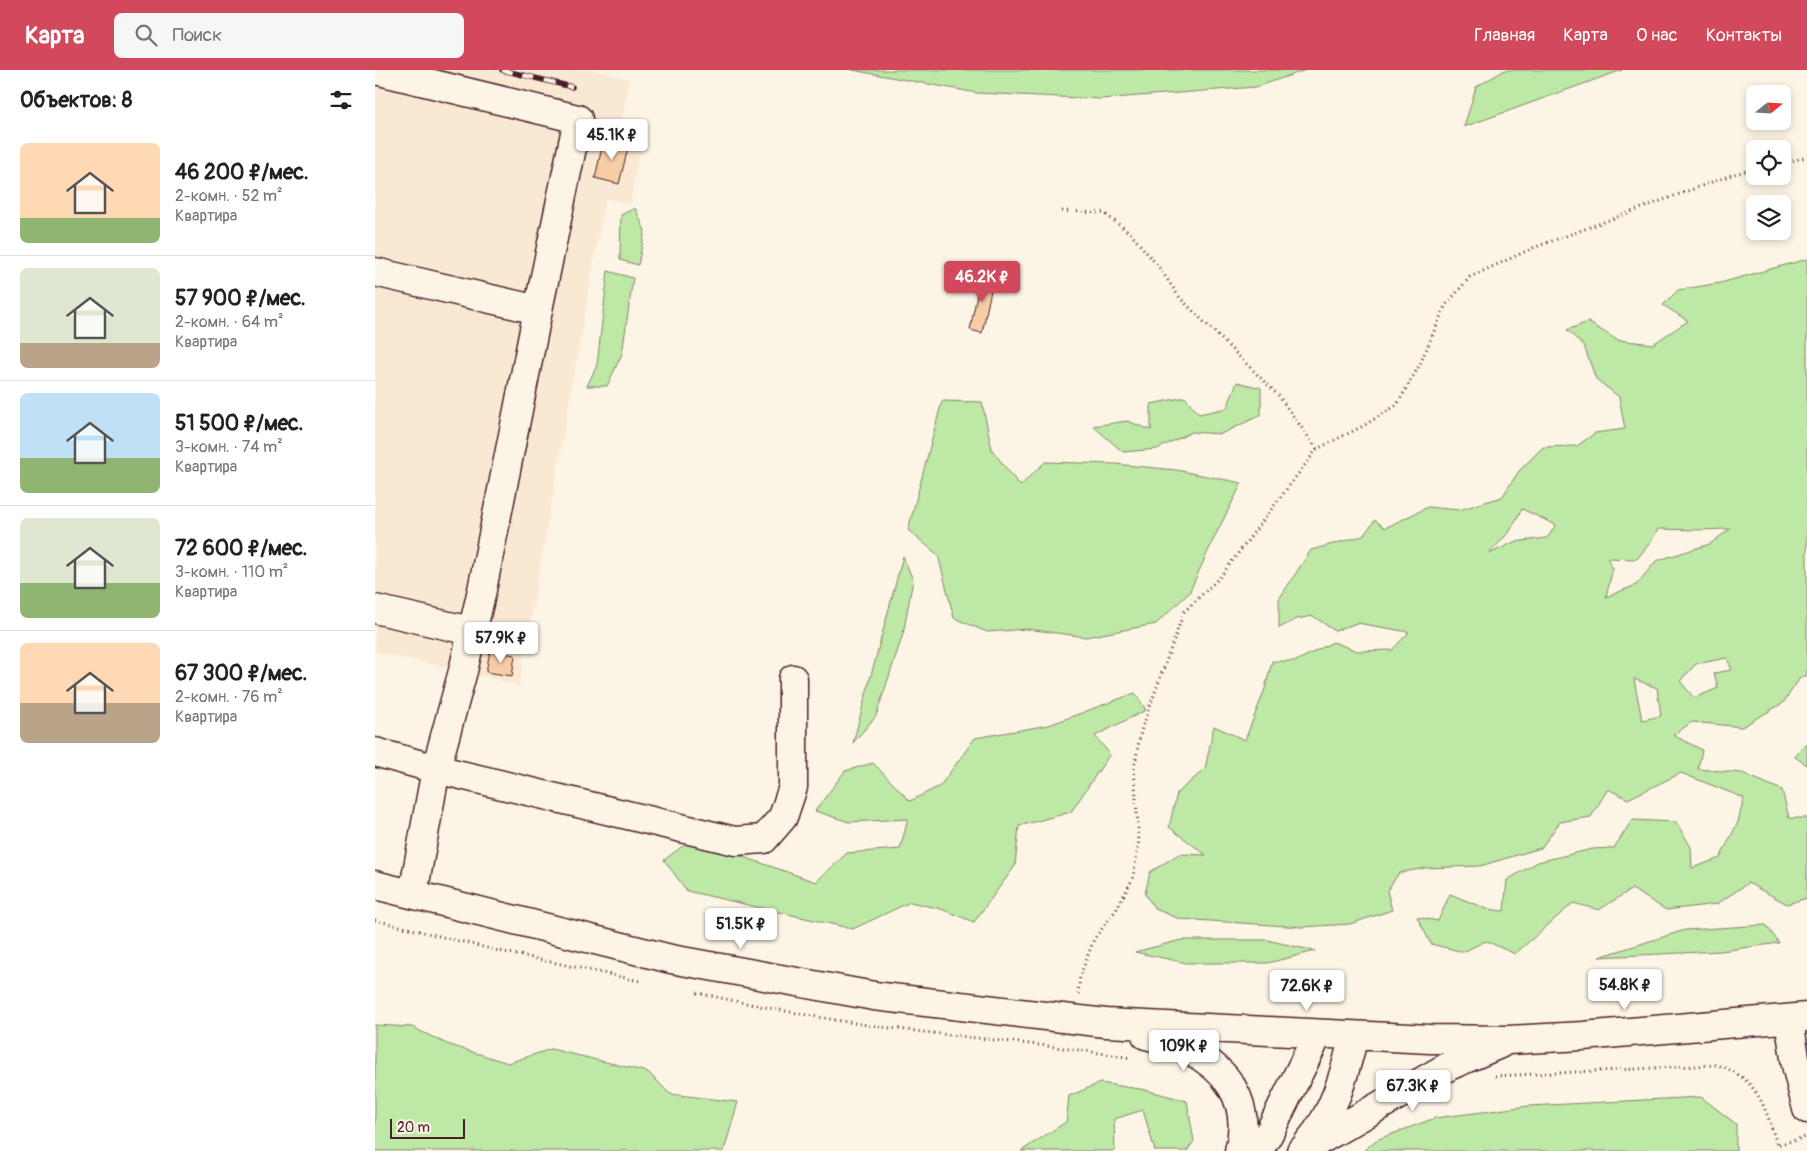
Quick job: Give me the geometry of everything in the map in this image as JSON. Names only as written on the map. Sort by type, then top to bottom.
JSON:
[{"type":"street","points":[[375,70],[578,119],[537,310],[484,581],[463,671],[436,769],[413,894]]},
{"type":"street","points":[[375,272],[537,310]]},
{"type":"street","points":[[375,609],[471,631]]},
{"type":"street","points":[[375,752],[436,769],[735,841],[764,839],[783,817],[793,787],[793,679]]},
{"type":"street","points":[[375,885],[671,959],[874,996],[1106,1023],[1354,1036],[1508,1040],[1583,1036],[1798,1018],[1797,1065],[1807,1108]]},
{"type":"street","points":[[1106,1023],[1177,1044],[1200,1056],[1224,1075],[1235,1092],[1241,1109],[1243,1134],[1239,1151]]},
{"type":"street","points":[[1258,1151],[1319,1034]]},
{"type":"street","points":[[1302,1151],[1330,1113],[1341,1086],[1354,1036]]},
{"type":"street","points":[[1302,1151],[1449,1066],[1508,1040]]},
{"type":"path","points":[[1791,160],[1807,157]]},
{"type":"path","points":[[1075,1019],[1080,976],[1094,939],[1116,910],[1133,878],[1139,841],[1134,769],[1141,732],[1184,612],[1221,576],[1317,449],[1363,426],[1397,404],[1420,364],[1445,306],[1470,277],[1533,248],[1746,171]]},
{"type":"path","points":[[1062,211],[1105,213],[1130,233],[1158,266],[1180,298],[1278,395],[1317,449]]},
{"type":"path","points":[[1487,1077],[1717,1065],[1731,1069],[1757,1092],[1766,1109],[1777,1145],[1807,1136]]},
{"type":"shaded area","points":[[375,70],[593,70],[630,79],[622,121],[644,129],[630,204],[605,199],[519,686],[463,671],[375,652]]},
{"type":"green space","points":[[852,70],[1306,70],[1256,87],[1100,99],[977,93]]},
{"type":"green space","points":[[1505,70],[1622,70],[1464,127],[1476,87]]},
{"type":"green space","points":[[635,208],[645,231],[638,265],[620,260],[621,215]]},
{"type":"green space","points":[[1807,259],[1807,675],[1800,678],[1783,703],[1742,727],[1692,722],[1673,735],[1702,750],[1698,769],[1742,773],[1782,790],[1789,818],[1807,818],[1807,898],[1787,904],[1748,883],[1717,904],[1666,910],[1632,889],[1599,910],[1573,903],[1515,954],[1486,941],[1463,952],[1431,944],[1417,917],[1438,921],[1450,894],[1487,909],[1504,911],[1507,880],[1538,862],[1592,849],[1614,848],[1632,820],[1676,822],[1691,847],[1692,868],[1720,858],[1738,822],[1744,798],[1681,773],[1628,799],[1608,789],[1591,817],[1560,822],[1541,848],[1480,866],[1425,868],[1399,873],[1387,891],[1392,910],[1350,924],[1302,927],[1180,919],[1155,909],[1145,894],[1150,872],[1179,854],[1206,855],[1169,827],[1177,793],[1205,769],[1214,726],[1245,740],[1265,689],[1272,661],[1296,661],[1333,642],[1357,651],[1392,650],[1409,632],[1357,623],[1335,631],[1313,616],[1297,619],[1279,628],[1279,599],[1311,550],[1363,536],[1375,520],[1385,528],[1428,507],[1459,510],[1502,497],[1519,471],[1543,447],[1577,446],[1595,433],[1625,429],[1619,397],[1596,379],[1584,346],[1567,330],[1588,322],[1617,340],[1653,344],[1688,321],[1663,305],[1678,290],[1720,283]],"holes":[[[1522,509],[1556,525],[1547,538],[1514,542],[1489,554],[1510,531]],[[1658,529],[1730,529],[1710,544],[1656,561],[1636,585],[1606,597],[1613,568],[1607,558],[1637,559]],[[1727,658],[1732,670],[1714,673],[1718,688],[1694,698],[1680,681],[1696,664]],[[1634,679],[1657,688],[1661,716],[1642,720]]]},
{"type":"green space","points":[[608,271],[633,278],[622,354],[607,386],[587,386],[597,365]]},
{"type":"green space","points":[[1237,382],[1261,388],[1261,415],[1221,434],[1192,432],[1157,449],[1123,452],[1093,426],[1127,421],[1151,430],[1151,404],[1185,397],[1199,414],[1227,408]]},
{"type":"green space","points":[[942,401],[982,402],[992,450],[1020,486],[1045,462],[1115,464],[1176,470],[1242,483],[1189,593],[1156,624],[1086,637],[1027,629],[987,632],[954,618],[938,555],[908,530]]},
{"type":"green space","points":[[903,556],[913,580],[903,634],[876,716],[853,743]]},
{"type":"green space","points":[[1135,693],[1146,710],[1095,736],[1110,754],[1071,812],[1019,826],[1015,866],[974,922],[941,909],[910,902],[853,929],[687,891],[664,860],[692,839],[816,882],[847,853],[900,849],[908,819],[849,822],[815,811],[845,771],[873,763],[910,801],[940,786],[975,738],[1049,725]]},
{"type":"green space","points":[[1807,745],[1807,765],[1795,757]]},
{"type":"green space","points":[[1766,925],[1779,943],[1721,951],[1599,957],[1685,930]]},
{"type":"green space","points":[[1181,940],[1267,940],[1315,951],[1268,963],[1186,963],[1135,952]]},
{"type":"green space","points":[[375,1025],[412,1027],[447,1044],[508,1063],[551,1049],[648,1072],[670,1094],[738,1102],[724,1151],[375,1151]]},
{"type":"green space","points":[[1100,1083],[1146,1090],[1187,1101],[1194,1141],[1187,1151],[1155,1151],[1143,1110],[1114,1119],[1115,1151],[1021,1151],[1066,1122],[1069,1096]]},
{"type":"green space","points":[[1701,1097],[1736,1124],[1736,1151],[1363,1151],[1376,1140],[1435,1118],[1529,1106]]},
{"type":"building","points":[[604,138],[629,144],[619,184],[595,178]]},
{"type":"building","points":[[981,274],[994,276],[982,333],[970,330]]},
{"type":"building","points":[[490,651],[515,655],[512,676],[486,672]]},
{"type":"railway","points":[[502,70],[572,87]]}]
